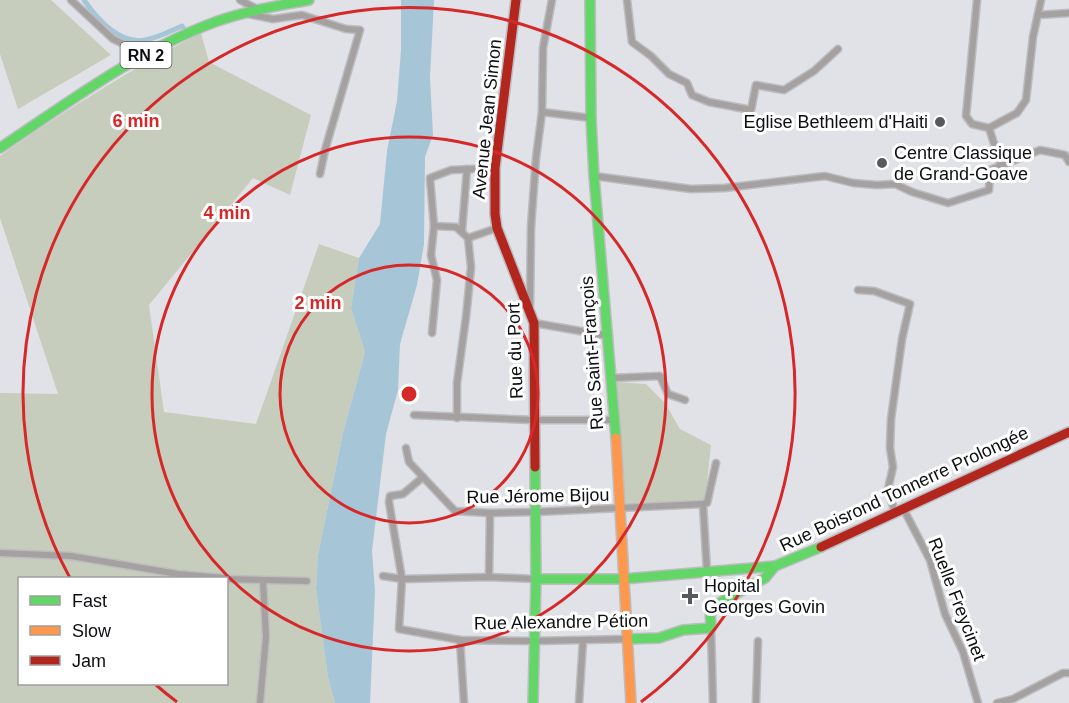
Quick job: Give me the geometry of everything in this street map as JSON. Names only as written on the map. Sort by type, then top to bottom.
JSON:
[{"type":"street","points":[[71,0],[113,39],[146,55]]},
{"type":"street","points":[[240,0],[257,10]]},
{"type":"street","name":"RN 2","points":[[0,148],[146,55],[195,30],[242,13],[309,0]]},
{"type":"street","name":"Avenue Jean Simon","points":[[516,0],[494,189],[497,228],[519,286],[530,307]]},
{"type":"street","name":"Rue du Port","points":[[533,703],[536,579],[534,323],[530,307],[536,158],[542,112],[543,48],[552,0]]},
{"type":"street","name":"Rue Saint-François","points":[[590,0],[594,176],[612,378],[631,703]]},
{"type":"street","points":[[627,0],[632,42],[669,74],[687,84],[692,95],[709,102],[751,110],[756,85],[784,90],[814,71],[838,49]]},
{"type":"street","points":[[977,0],[966,116],[972,124],[989,128],[1017,113],[1026,100],[1033,37],[1041,0]]},
{"type":"street","points":[[242,13],[273,19],[302,15],[346,29],[360,30],[320,174]]},
{"type":"street","points":[[1038,15],[1069,13]]},
{"type":"street","points":[[542,112],[591,118]]},
{"type":"street","points":[[989,128],[1001,165]]},
{"type":"street","points":[[594,176],[691,189],[828,177],[860,183],[895,184],[912,192],[948,202],[989,190],[990,170],[1040,150],[1065,156],[1069,162]]},
{"type":"street","points":[[432,333],[437,280],[431,255],[434,226],[430,178],[451,171],[495,168]]},
{"type":"street","points":[[462,231],[467,169]]},
{"type":"street","points":[[434,226],[456,227],[468,237],[471,267],[457,383],[457,418]]},
{"type":"street","points":[[468,237],[497,228]]},
{"type":"street","name":"Ruelle Freycinet","points":[[858,290],[874,291],[910,304],[902,339],[891,419],[890,448],[893,467],[888,489],[930,560],[945,614],[963,652],[978,703]]},
{"type":"street","points":[[534,323],[609,336]]},
{"type":"street","points":[[612,378],[660,376],[668,394],[685,400]]},
{"type":"street","points":[[414,415],[534,420],[614,420]]},
{"type":"street","name":"Rue Boisrond Tonnerre Prolongée","points":[[536,579],[623,579],[775,566],[860,530],[1069,432]]},
{"type":"street","name":"Rue Jérome Bijou","points":[[406,448],[409,462],[455,511],[490,513],[620,510],[703,504]]},
{"type":"street","points":[[707,572],[703,504],[707,503],[716,463]]},
{"type":"street","points":[[402,579],[389,502],[390,496],[403,494],[423,477]]},
{"type":"street","points":[[489,577],[490,513]]},
{"type":"street","points":[[0,552],[71,556],[210,577]]},
{"type":"street","points":[[713,703],[710,608],[765,578],[775,566]]},
{"type":"street","points":[[383,576],[402,579],[489,577],[536,579]]},
{"type":"street","points":[[228,579],[307,581]]},
{"type":"street","name":"Rue Alexandre Pétion","points":[[402,579],[399,629],[460,640],[583,641],[659,638],[683,630],[711,628]]},
{"type":"street","points":[[260,703],[266,637],[263,581]]},
{"type":"street","points":[[460,640],[464,703]]},
{"type":"street","points":[[579,703],[583,641]]},
{"type":"street","points":[[756,703],[758,641]]},
{"type":"street","points":[[997,703],[1013,699],[1063,673],[1069,673]]},
{"type":"green space","points":[[0,0],[51,0],[111,55],[18,109],[0,54]]},
{"type":"green space","points":[[201,33],[209,62],[311,115],[290,195],[253,178],[149,305],[164,412],[256,424],[319,244],[359,258],[351,308],[365,352],[343,433],[318,555],[316,589],[328,677],[335,703],[0,703],[0,393],[58,394],[0,218],[0,156],[148,61]]},
{"type":"green space","points":[[615,382],[646,384],[665,403],[680,429],[711,445],[705,501],[624,503]]},
{"type":"water","points":[[401,0],[434,0],[430,77],[433,135],[425,157],[424,244],[417,285],[400,344],[398,390],[386,434],[372,551],[375,591],[370,703],[335,703],[328,677],[316,589],[318,555],[343,433],[365,352],[351,308],[359,258],[380,224],[387,151],[397,101],[401,50]]},
{"type":"waterway","points":[[84,0],[102,22],[127,39],[150,39],[182,26],[185,30]]},
{"type":"traffic: fast","points":[[0,148],[104,79],[158,47],[215,22],[261,9],[309,0]]},
{"type":"traffic: fast","points":[[590,0],[594,176],[616,438]]},
{"type":"traffic: fast","points":[[533,703],[536,579],[535,467]]},
{"type":"traffic: fast","points":[[536,579],[623,579],[775,566],[821,547]]},
{"type":"traffic: fast","points":[[628,639],[659,638],[683,630],[711,628],[710,608],[765,578],[775,566]]},
{"type":"traffic: slow","points":[[616,438],[631,703]]},
{"type":"traffic: jam","points":[[516,0],[495,168],[495,214],[497,228],[534,323],[535,467]]},
{"type":"traffic: jam","points":[[821,547],[1069,432]]},
{"type":"place","name":"Eglise Bethleem d'Haiti","points":[[940,122]]},
{"type":"place","name":"Centre Classique de Grand-Goave","points":[[882,163]]},
{"type":"place","name":"Hopital Georges Govin","points":[[690,596]]}]
